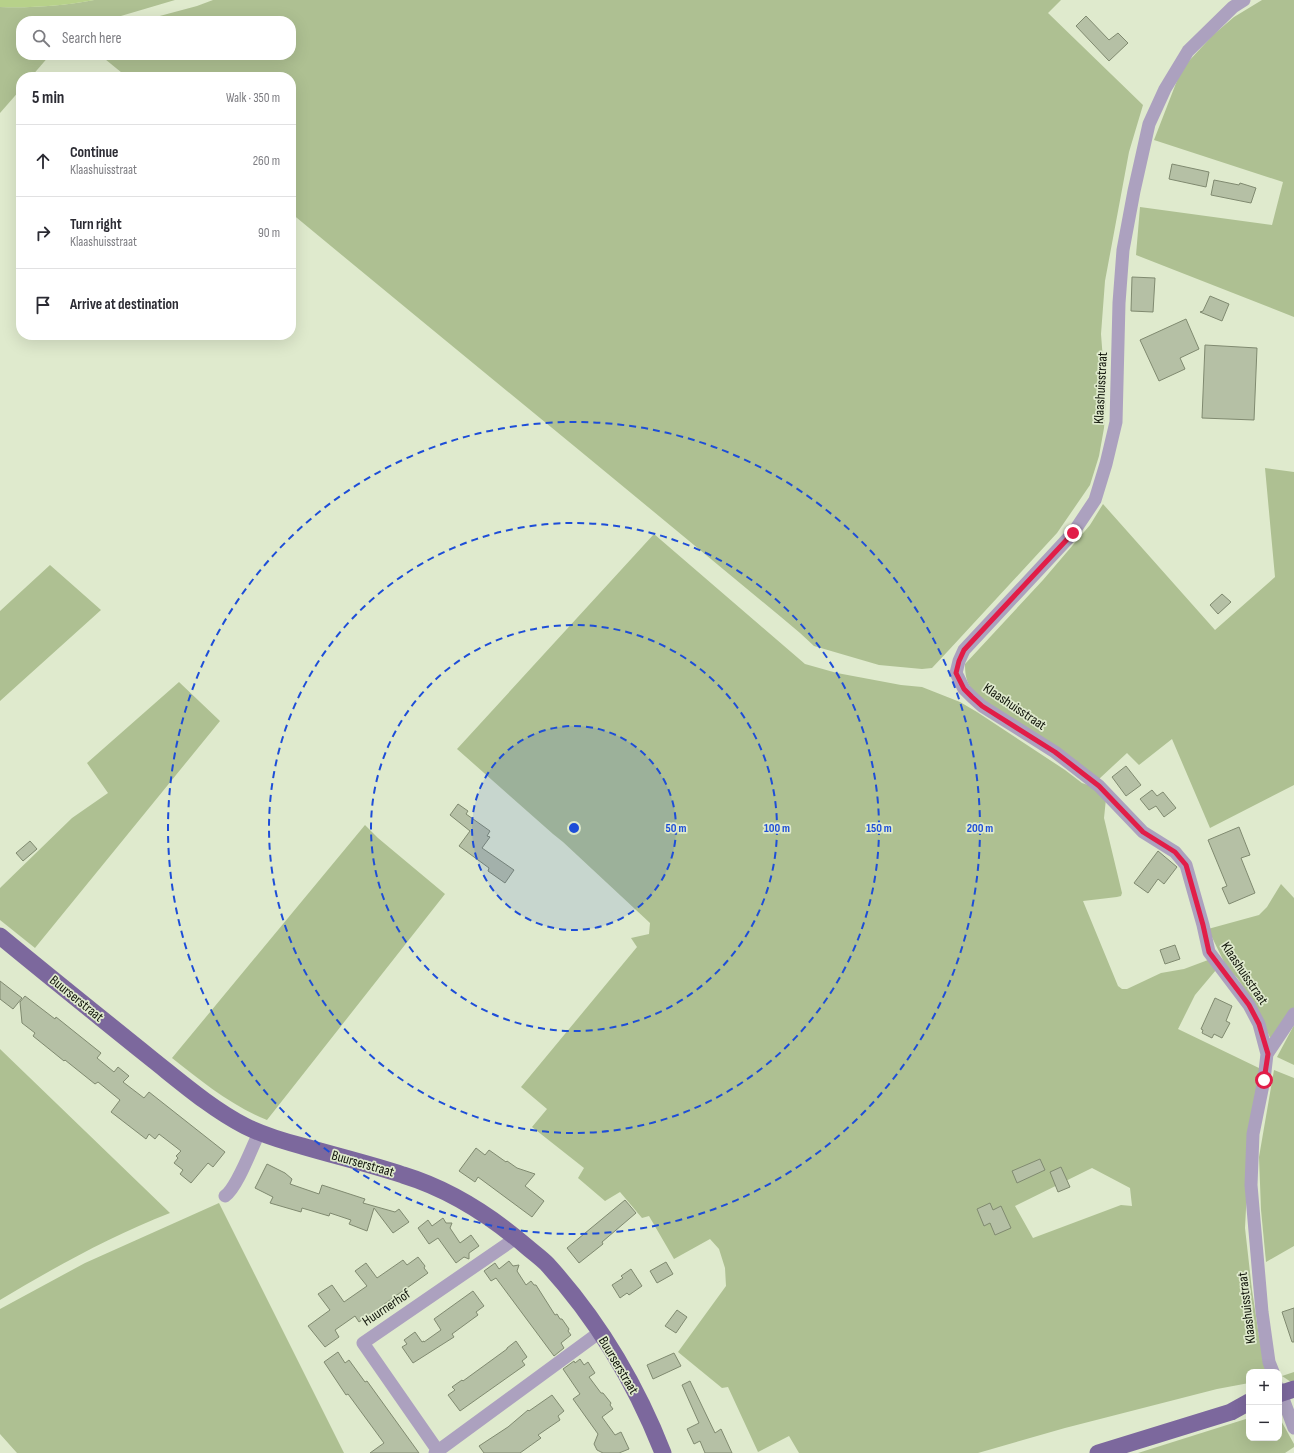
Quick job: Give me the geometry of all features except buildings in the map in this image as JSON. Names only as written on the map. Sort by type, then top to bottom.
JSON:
[{"type":"main road","name":"Buurserstraat","points":[[0,936],[192,1091],[229,1117],[268,1136],[405,1175],[461,1200],[516,1238],[545,1263],[577,1300],[600,1332],[637,1394],[653,1427],[663,1453]]},
{"type":"main road","points":[[1098,1453],[1231,1412],[1246,1404]]},
{"type":"main road","points":[[1231,1412],[1246,1413]]},
{"type":"street","name":"Klaashuisstraat","points":[[1244,0],[1233,7],[1188,51],[1164,89],[1149,124],[1123,250],[1119,303],[1116,422],[1106,464],[1095,500],[1073,533],[964,650],[956,673],[964,689],[982,706],[1055,752],[1092,781],[1143,832],[1175,852],[1186,865],[1209,952],[1249,1005],[1259,1024],[1268,1054],[1252,1134],[1251,1185],[1262,1312],[1269,1362],[1272,1369]]},
{"type":"street","points":[[1268,1054],[1294,1014]]},
{"type":"street","points":[[225,1196],[230,1193],[258,1132]]},
{"type":"street","name":"Huurnerhof","points":[[516,1238],[363,1343],[436,1452],[600,1332]]},
{"type":"street","points":[[1284,1396],[1294,1428]]},
{"type":"shaded area","points":[[0,0],[94,0],[35,7],[0,7]]},
{"type":"shaded area","points":[[94,0],[175,0],[121,16],[16,16],[16,60],[46,60],[35,72],[16,72],[16,95],[0,113],[0,7],[71,4]]},
{"type":"shaded area","points":[[213,0],[1061,0],[1048,13],[1143,105],[1129,152],[1105,281],[1101,334],[1106,399],[1104,428],[1099,456],[1090,485],[1057,533],[932,668],[922,669],[879,665],[814,646],[737,580],[296,217],[296,72],[121,72],[106,60],[296,60],[296,16],[160,16]]},
{"type":"shaded area","points":[[1262,0],[1294,0],[1294,317],[1136,255],[1140,207],[1272,225],[1283,182],[1154,140],[1178,78],[1187,63],[1213,35],[1234,17]]},
{"type":"shaded area","points":[[1265,468],[1294,472],[1294,785],[1210,828],[1172,739],[1139,765],[1127,753],[1099,779],[980,699],[973,691],[968,683],[965,664],[1043,580],[1090,525],[1103,504],[1215,630],[1275,577]]},
{"type":"shaded area","points":[[654,534],[805,664],[837,673],[901,685],[922,687],[960,702],[1065,770],[1082,783],[1094,787],[1106,799],[1104,818],[1122,893],[1121,896],[1117,897],[1083,901],[1118,986],[1122,989],[1127,989],[1161,973],[1184,969],[1208,960],[1216,970],[1195,995],[1178,1029],[1261,1069],[1249,1151],[1245,1228],[1252,1290],[1265,1369],[1246,1369],[1246,1384],[1217,1389],[1065,1428],[978,1453],[799,1453],[789,1436],[758,1452],[728,1387],[722,1388],[678,1352],[726,1286],[725,1268],[719,1249],[710,1239],[674,1259],[649,1216],[642,1218],[620,1192],[605,1201],[578,1178],[584,1168],[532,1127],[547,1109],[521,1087],[637,947],[631,938],[649,934],[650,923],[457,749]],"holes":[[[1092,1168],[1130,1188],[1132,1206],[1121,1205],[1033,1238],[1015,1206]]]},
{"type":"shaded area","points":[[50,565],[101,610],[0,701],[0,611]]},
{"type":"shaded area","points":[[179,682],[220,721],[35,948],[0,920],[0,888],[72,818],[108,793],[87,763]]},
{"type":"shaded area","points":[[365,825],[378,838],[445,894],[267,1120],[241,1108],[172,1058]]},
{"type":"shaded area","points":[[1281,884],[1294,898],[1294,1008],[1272,1042],[1257,1009],[1238,979],[1226,966],[1208,929],[1259,915],[1267,907]]},
{"type":"shaded area","points":[[1294,1025],[1294,1065],[1277,1057]]},
{"type":"shaded area","points":[[0,1049],[170,1213],[126,1232],[84,1253],[0,1300]]},
{"type":"shaded area","points":[[1274,1070],[1294,1078],[1294,1246],[1266,1262],[1261,1210],[1259,1157]]},
{"type":"shaded area","points":[[219,1203],[344,1453],[17,1453],[0,1434],[0,1309],[85,1263]]},
{"type":"shaded area","points":[[1294,1372],[1294,1384],[1282,1376]]},
{"type":"shaded area","points":[[1246,1419],[1246,1441],[1282,1441],[1282,1422],[1294,1444],[1294,1447],[1285,1453],[1138,1453]]},
{"type":"route","points":[[1073,533],[964,650],[956,673],[964,689],[982,706],[1055,752],[1099,786],[1143,832],[1175,852],[1186,865],[1209,952],[1249,1005],[1259,1024],[1268,1054],[1264,1080]]}]
